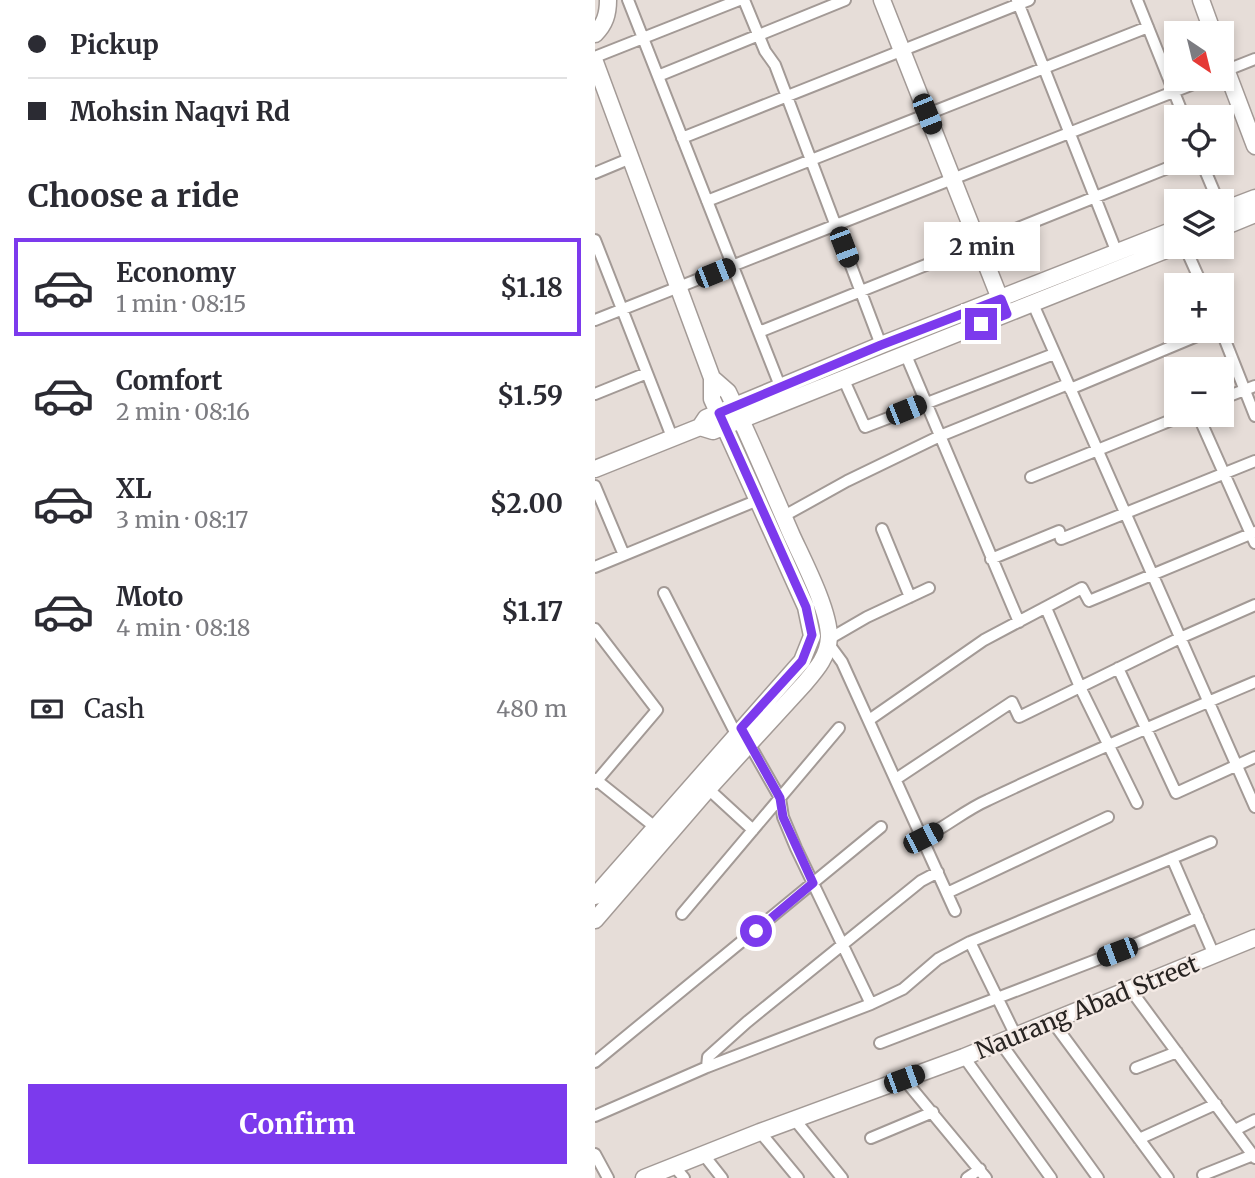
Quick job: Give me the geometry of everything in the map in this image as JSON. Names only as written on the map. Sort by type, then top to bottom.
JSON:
[{"type":"street","points":[[628,0],[781,386]]},
{"type":"street","points":[[595,920],[703,784],[738,731],[802,661],[812,635],[806,607],[712,399],[712,379],[595,60],[643,38],[742,0],[765,51],[775,65],[881,345]]},
{"type":"street","points":[[658,76],[845,0]]},
{"type":"street","points":[[882,0],[1004,307]]},
{"type":"street","points":[[1137,0],[1179,105]]},
{"type":"street","points":[[1201,0],[1209,21]]},
{"type":"street","points":[[595,34],[604,24],[610,1]]},
{"type":"street","points":[[682,138],[1021,1],[1044,68],[1117,253]]},
{"type":"street","points":[[707,201],[1148,27]]},
{"type":"street","points":[[1234,64],[1255,59]]},
{"type":"street","points":[[1233,91],[1255,146]]},
{"type":"street","points":[[595,320],[1174,92]]},
{"type":"street","points":[[595,173],[631,158]]},
{"type":"street","points":[[759,332],[1164,169]]},
{"type":"street","points":[[1234,206],[1255,198]]},
{"type":"street","points":[[1234,223],[1255,214]]},
{"type":"street","points":[[595,469],[700,427],[713,430],[722,419],[738,412],[843,378],[905,353],[1117,253],[1164,234]]},
{"type":"street","points":[[596,244],[672,437]]},
{"type":"street","points":[[738,412],[781,386],[881,345],[1004,307],[1033,304],[1164,251]]},
{"type":"street","points":[[1033,304],[1255,807]]},
{"type":"street","points":[[784,516],[847,481],[940,436],[1178,343]]},
{"type":"street","points":[[1228,343],[1250,388],[1255,416]]},
{"type":"street","points":[[905,353],[1019,622]]},
{"type":"street","points":[[843,378],[865,426],[1054,354]]},
{"type":"street","points":[[595,394],[647,373]]},
{"type":"street","points":[[595,896],[655,827],[750,744],[825,657],[828,641],[826,617],[738,412],[728,392],[712,379]]},
{"type":"street","points":[[1031,477],[1164,423]]},
{"type":"street","points":[[869,720],[984,640],[1082,589],[1090,601],[1254,536],[1203,427]]},
{"type":"street","points":[[991,559],[1059,531],[1062,539],[1255,461]]},
{"type":"street","points":[[595,486],[624,555]]},
{"type":"street","points":[[595,567],[758,499]]},
{"type":"street","points":[[882,528],[910,597]]},
{"type":"street","points":[[828,641],[867,617],[929,589]]},
{"type":"street","points":[[664,593],[738,731],[750,744],[780,798],[783,817],[871,1004]]},
{"type":"street","points":[[896,779],[1012,702],[1019,717],[1180,638],[1255,605]]},
{"type":"street","points":[[1045,608],[1137,803]]},
{"type":"street","points":[[595,629],[656,710],[596,781],[655,827]]},
{"type":"street","points":[[828,641],[842,662],[939,872],[954,911]]},
{"type":"street","points":[[1118,668],[1176,793],[1255,757]]},
{"type":"street","points":[[923,838],[984,801],[1255,682]]},
{"type":"street","points":[[682,914],[839,728]]},
{"type":"street","points":[[703,784],[753,830]]},
{"type":"street","points":[[947,893],[1108,817]]},
{"type":"street","points":[[595,1062],[881,827]]},
{"type":"street","points":[[595,1116],[707,1067],[871,1004],[902,989],[938,959],[971,942],[1212,842]]},
{"type":"street","points":[[1172,858],[1214,955]]},
{"type":"street","points":[[707,1067],[708,1057],[747,1022],[921,881],[939,872]]},
{"type":"street","points":[[880,1043],[1117,952],[1198,917]]},
{"type":"street","name":"Naurang Abad Street","points":[[644,1178],[679,1172],[703,1154],[964,1057],[1255,938]]},
{"type":"street","points":[[971,942],[997,998],[1008,1039],[1098,1178]]},
{"type":"street","points":[[1130,989],[1254,1156],[1203,1175]]},
{"type":"street","points":[[1052,1021],[1168,1178]]},
{"type":"street","points":[[1136,1068],[1177,1052]]},
{"type":"street","points":[[964,1057],[1051,1178]]},
{"type":"street","points":[[904,1079],[983,1173],[967,1178]]},
{"type":"street","points":[[1139,1139],[1216,1104]]},
{"type":"street","points":[[871,1138],[933,1112]]},
{"type":"street","points":[[795,1120],[842,1178]]},
{"type":"street","points":[[1235,1130],[1255,1120]]},
{"type":"street","points":[[759,1132],[798,1178]]},
{"type":"street","points":[[595,1154],[608,1178]]},
{"type":"street","points":[[703,1154],[722,1178]]},
{"type":"route","points":[[756,931],[813,883],[783,817],[780,798],[741,728],[802,661],[812,635],[806,607],[719,413],[881,345],[1001,299],[1007,314],[981,324]]}]
